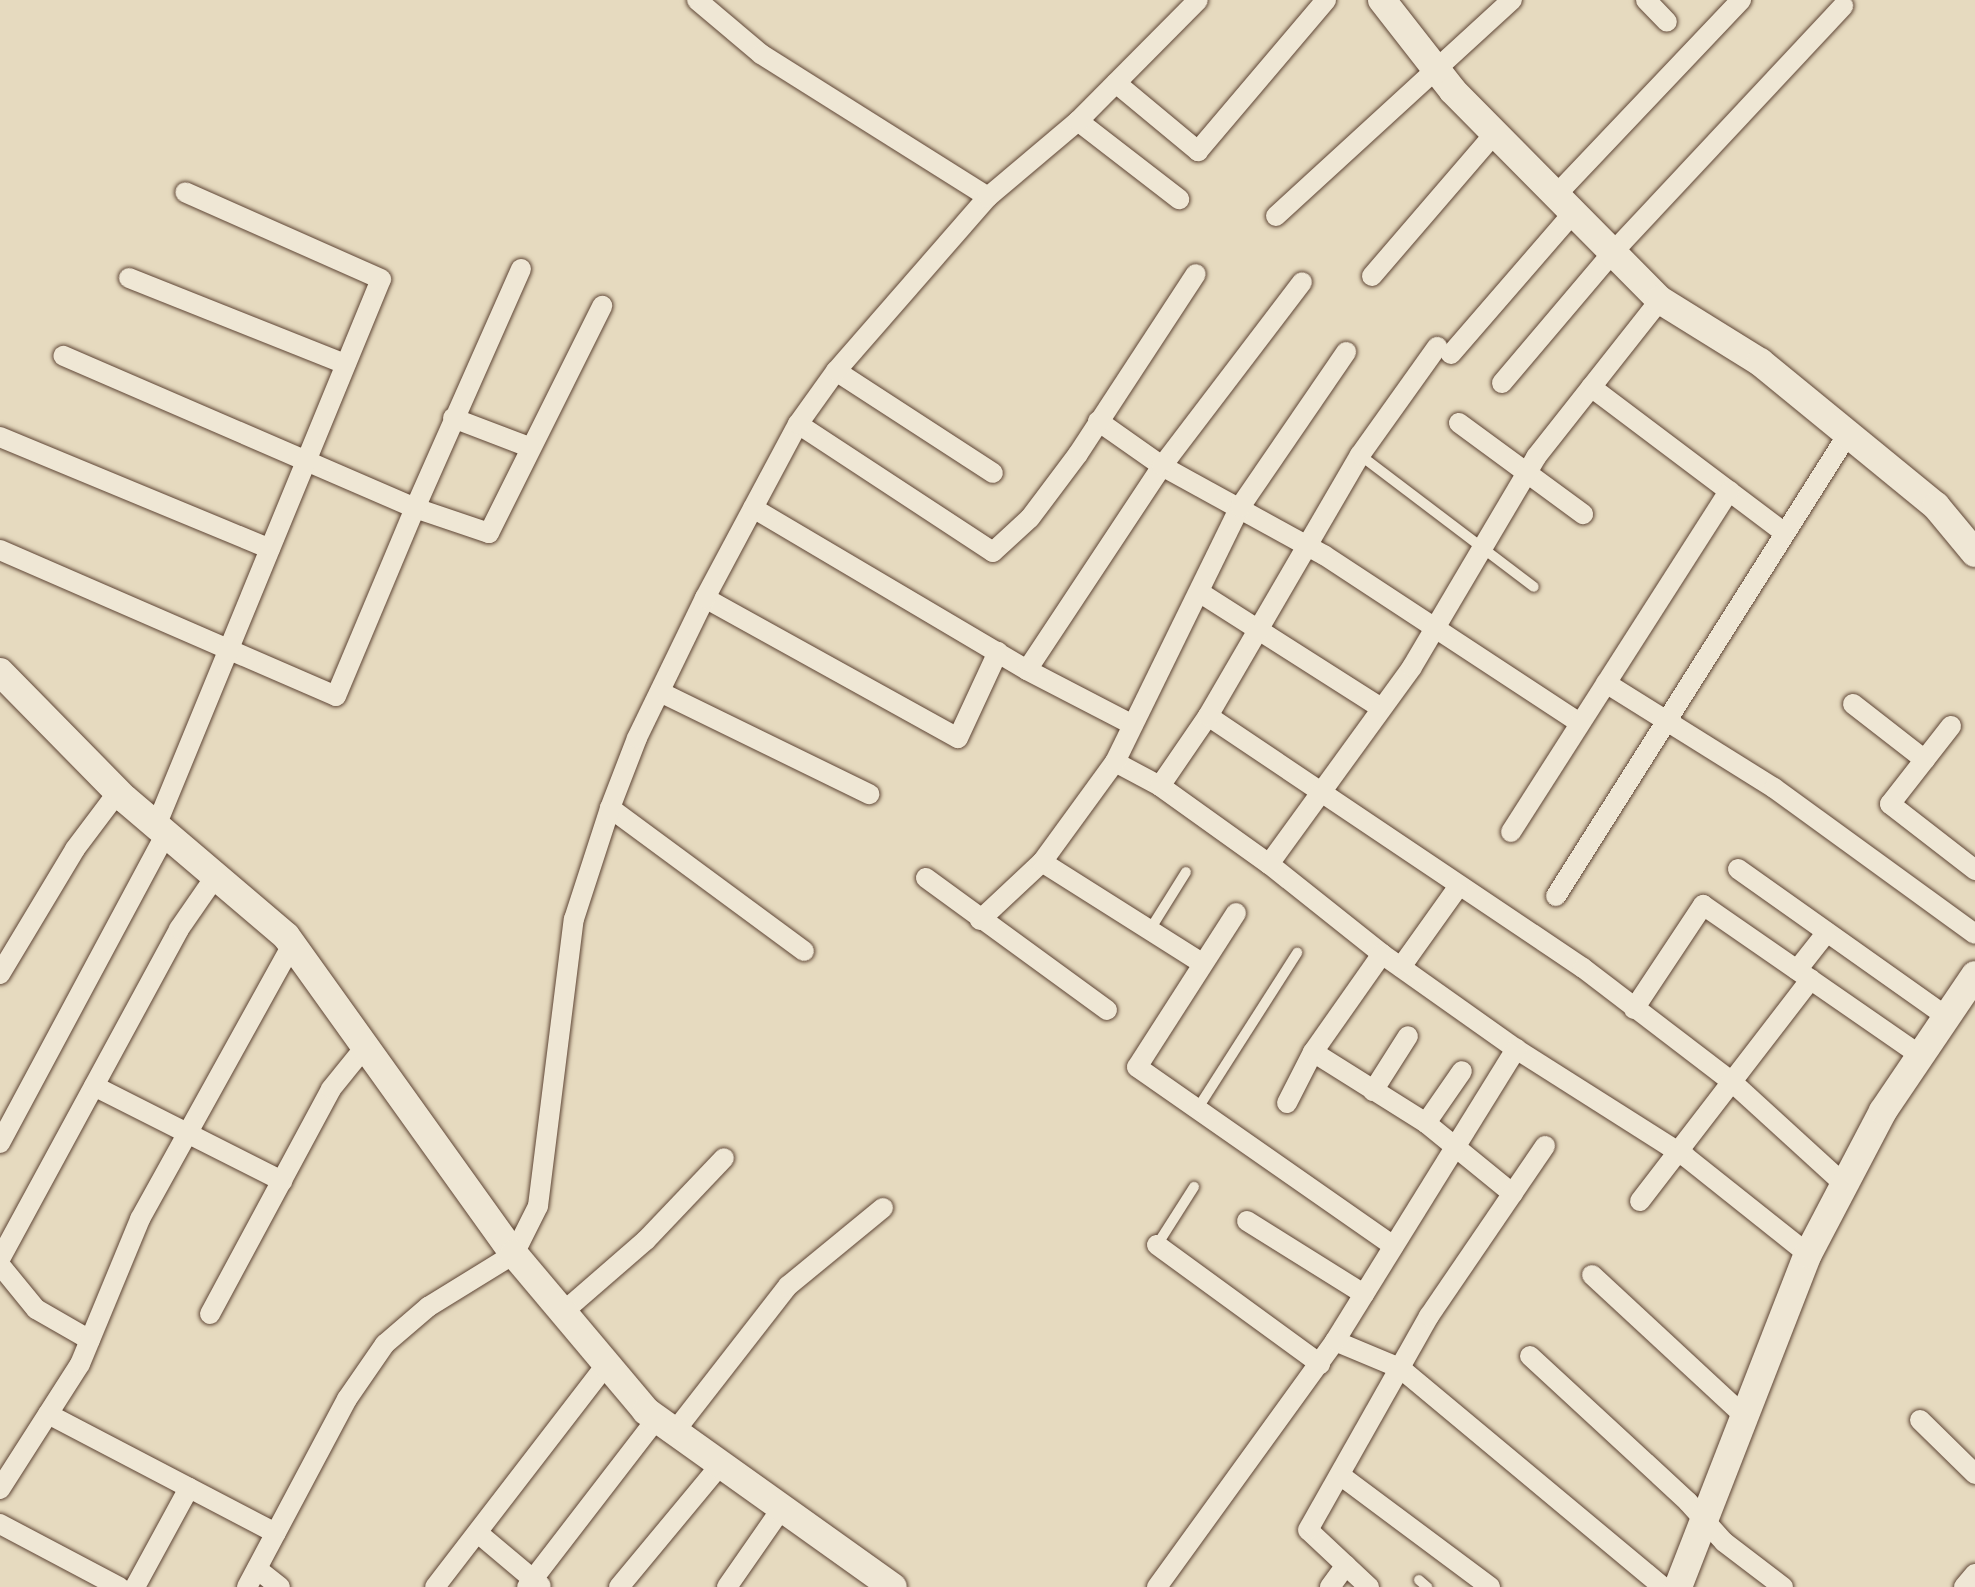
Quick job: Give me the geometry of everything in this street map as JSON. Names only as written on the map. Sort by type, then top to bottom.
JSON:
[{"type":"street","points":[[697,0],[761,54],[988,196]]},
{"type":"street","points":[[280,1587],[252,1578],[347,1399],[385,1344],[428,1307],[514,1254],[538,1206],[574,918],[610,808],[705,598],[798,424],[836,371],[988,196],[1078,121],[1198,0]]},
{"type":"street","points":[[1116,83],[1198,151],[1326,0]]},
{"type":"street","points":[[1382,0],[1437,69],[1495,132],[1660,300],[1760,362],[1936,506],[1975,553]]},
{"type":"street","points":[[1276,216],[1512,0]]},
{"type":"street","points":[[1646,0],[1667,22]]},
{"type":"street","points":[[1160,786],[1208,716],[1360,456],[1565,203],[1742,0]]},
{"type":"street","points":[[1502,383],[1613,252],[1843,6]]},
{"type":"street","points":[[1078,121],[1179,199]]},
{"type":"street","points":[[1372,276],[1495,132]]},
{"type":"street","points":[[0,1144],[161,830],[229,647],[380,279],[185,192]]},
{"type":"street","points":[[0,550],[336,696],[521,268]]},
{"type":"street","points":[[798,424],[992,552],[1030,518],[1196,274]]},
{"type":"street","points":[[129,278],[346,364]]},
{"type":"street","points":[[1027,670],[1162,466],[1302,282]]},
{"type":"street","points":[[1269,864],[1435,627],[1526,472],[1660,300]]},
{"type":"street","points":[[62,356],[415,508],[489,533],[602,306]]},
{"type":"street","points":[[980,920],[1042,862],[1115,762],[1130,724],[1240,507],[1346,352]]},
{"type":"street","points":[[836,371],[993,473]]},
{"type":"street","points":[[1590,387],[1785,533]]},
{"type":"street","points":[[453,418],[529,448]]},
{"type":"street","points":[[1098,421],[1162,466],[1240,507],[1435,627],[1580,723]]},
{"type":"street","points":[[1459,423],[1583,514]]},
{"type":"street","points":[[1556,896],[1848,434]]},
{"type":"street","points":[[0,438],[270,549]]},
{"type":"street","points":[[1510,832],[1729,491]]},
{"type":"street","points":[[754,508],[1027,670],[1130,724]]},
{"type":"street","points":[[1199,592],[1381,708]]},
{"type":"street","points":[[705,598],[958,738],[998,652]]},
{"type":"street","points":[[2,680],[118,792],[292,945],[514,1254],[606,1365],[666,1425],[893,1587]]},
{"type":"street","points":[[1606,683],[1774,788],[1975,934]]},
{"type":"street","points":[[660,692],[869,794]]},
{"type":"street","points":[[1853,704],[1925,760]]},
{"type":"street","points":[[1208,716],[1582,968],[1731,1081],[1846,1186]]},
{"type":"street","points":[[1951,726],[1890,804],[1975,870]]},
{"type":"street","points":[[1115,762],[1160,786],[1269,864],[1382,954],[1516,1050],[1752,1206],[1808,1254]]},
{"type":"street","points":[[0,974],[75,849],[118,792]]},
{"type":"street","points":[[610,808],[804,951]]},
{"type":"street","points":[[1042,862],[1202,963]]},
{"type":"street","points":[[1738,868],[1946,1016]]},
{"type":"street","points":[[90,1340],[36,1309],[2,1252],[179,929],[216,876]]},
{"type":"street","points":[[926,878],[1106,1010]]},
{"type":"street","points":[[1401,967],[1458,887]]},
{"type":"street","points":[[1634,1009],[1702,905],[1920,1055]]},
{"type":"street","points":[[1236,913],[1137,1067],[1394,1246]]},
{"type":"street","points":[[1640,1200],[1731,1081],[1804,975],[1827,932]]},
{"type":"street","points":[[0,1489],[8,1459],[48,1414],[90,1340],[140,1218],[292,945]]},
{"type":"street","points":[[1287,1103],[1313,1052],[1382,954]]},
{"type":"street","points":[[1678,1587],[1808,1254],[1883,1111],[1975,975]]},
{"type":"street","points":[[1373,1091],[1408,1036]]},
{"type":"street","points":[[210,1314],[331,1089],[365,1047]]},
{"type":"street","points":[[1157,1587],[1320,1364],[1516,1050]]},
{"type":"street","points":[[1313,1052],[1426,1123],[1513,1194]]},
{"type":"street","points":[[1426,1123],[1462,1071]]},
{"type":"street","points":[[94,1086],[282,1181]]},
{"type":"street","points":[[1369,1587],[1308,1530],[1400,1368],[1544,1146]]},
{"type":"street","points":[[562,1314],[646,1240],[724,1158]]},
{"type":"street","points":[[478,1532],[534,1584],[788,1286],[882,1208]]},
{"type":"street","points":[[1248,1221],[1364,1294]]},
{"type":"street","points":[[1156,1245],[1320,1364]]},
{"type":"street","points":[[1592,1275],[1743,1415]]},
{"type":"street","points":[[1335,1340],[1400,1368],[1663,1587]]},
{"type":"street","points":[[1530,1356],[1688,1502],[1704,1522],[1784,1587]]},
{"type":"street","points":[[435,1587],[556,1424],[606,1365]]},
{"type":"street","points":[[48,1414],[276,1533]]},
{"type":"street","points":[[1920,1420],[1975,1474]]},
{"type":"street","points":[[619,1587],[721,1464]]},
{"type":"street","points":[[1340,1475],[1490,1587]]},
{"type":"street","points":[[134,1587],[190,1488]]},
{"type":"street","points":[[727,1587],[782,1508]]},
{"type":"street","points":[[0,1524],[113,1586]]},
{"type":"street","points":[[1330,1587],[1346,1565]]},
{"type":"street","points":[[1964,1587],[1975,1574]]},
{"type":"lane","points":[[1360,456],[1534,587]]},
{"type":"lane","points":[[1151,928],[1186,872]]},
{"type":"lane","points":[[1196,1111],[1297,953]]},
{"type":"lane","points":[[1156,1245],[1194,1188]]}]
